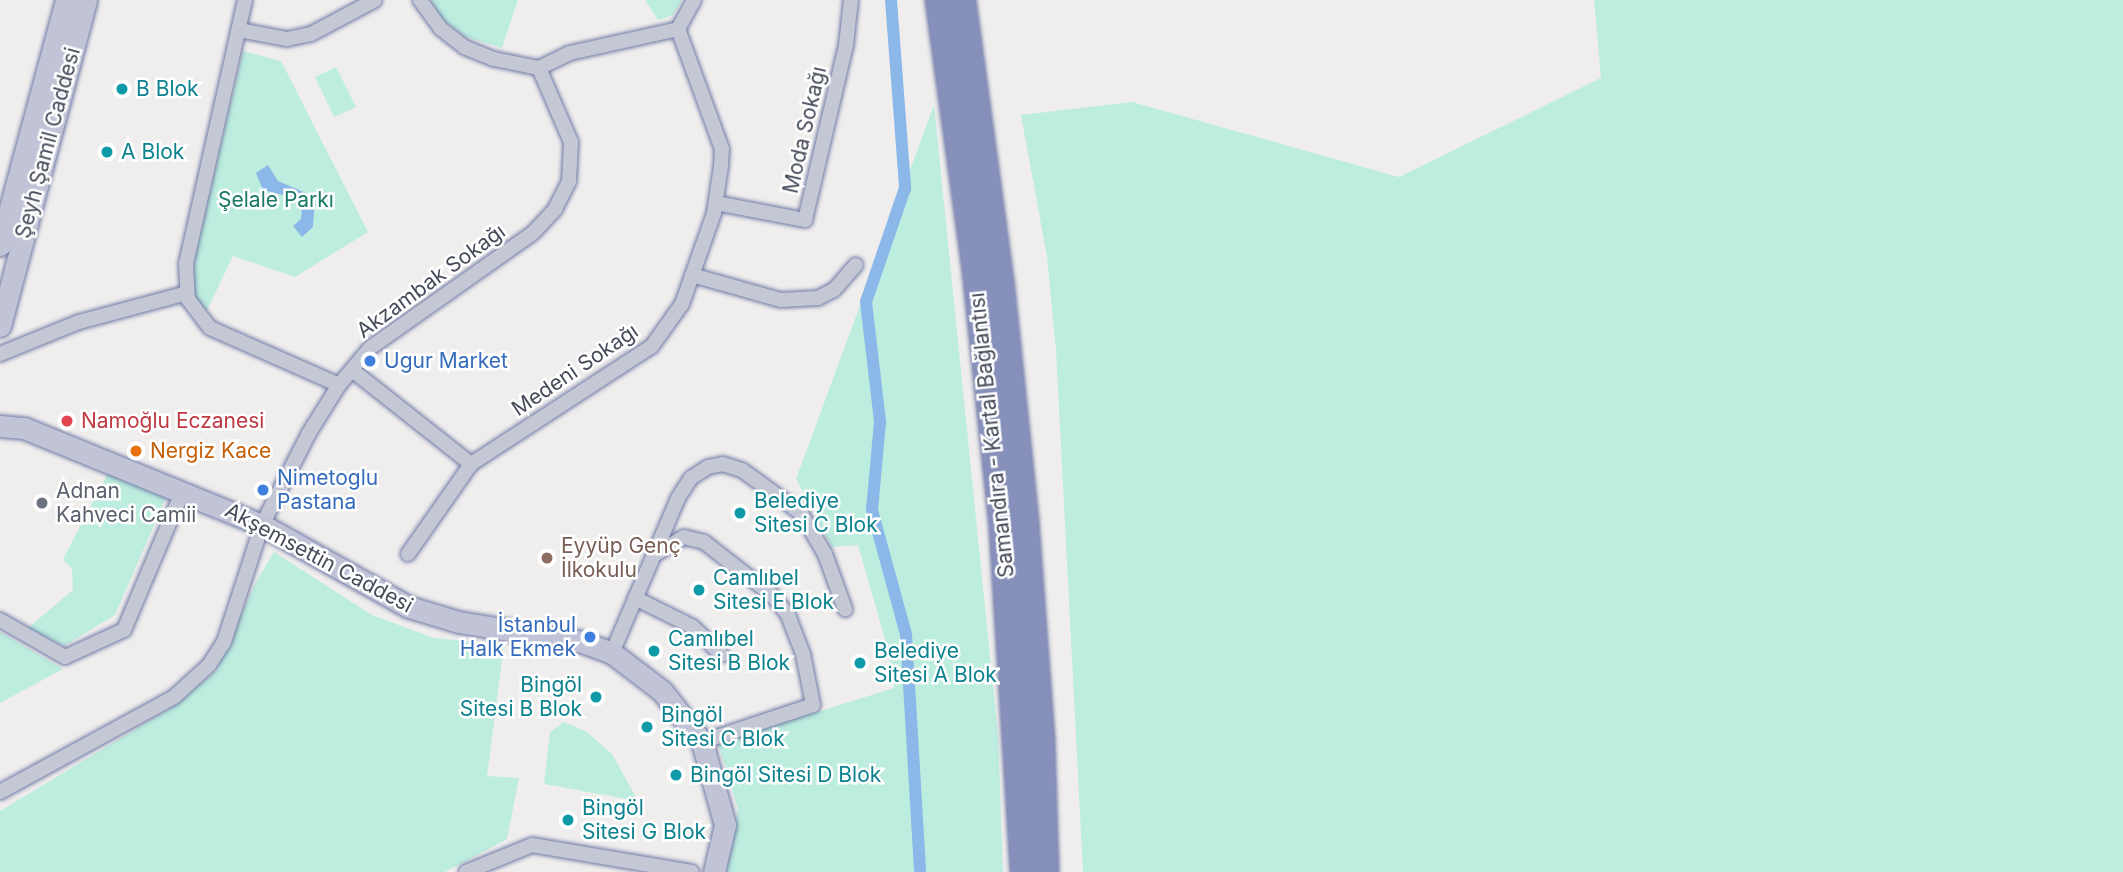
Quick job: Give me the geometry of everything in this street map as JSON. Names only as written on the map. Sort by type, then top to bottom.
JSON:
[{"type":"highway","name":"Samandıra - Kartal Bağlantısı","points":[[939,0],[976,270],[1003,528],[1024,872]]},
{"type":"highway","name":"Samandıra - Kartal Bağlantısı","points":[[962,0],[1001,289],[1025,522],[1041,742],[1045,872]]},
{"type":"street","name":"Şeyh Şamil Caddesi","points":[[0,245],[66,0]]},
{"type":"street","name":"Şeyh Şamil Caddesi","points":[[0,326],[86,0]]},
{"type":"street","points":[[245,0],[186,264],[187,293],[198,316],[210,328],[340,385]]},
{"type":"street","points":[[239,30],[287,39],[311,34],[375,0]]},
{"type":"street","points":[[420,0],[440,28],[464,47],[494,59],[539,68],[570,53],[678,29],[694,0]]},
{"type":"street","name":"Moda Sokağı","points":[[716,203],[805,220],[846,45],[851,0]]},
{"type":"street","name":"Medeni Sokağı","points":[[471,464],[652,346],[670,326],[692,275],[716,203],[722,149],[678,29]]},
{"type":"street","name":"Akzambak Sokağı","points":[[0,792],[174,697],[209,664],[224,642],[262,524],[307,437],[340,385],[370,348],[533,233],[555,209],[569,181],[571,142],[539,68]]},
{"type":"street","points":[[692,275],[781,300],[818,299],[834,290],[856,265]]},
{"type":"street","points":[[0,354],[79,322],[187,293]]},
{"type":"street","points":[[352,370],[471,464],[408,554]]},
{"type":"street","name":"Akşemsettin Caddesi","points":[[0,408],[24,428]]},
{"type":"street","name":"Akşemsettin Caddesi","points":[[0,426],[24,428],[262,524],[421,612],[582,642],[612,653],[662,691],[702,742],[725,825],[714,872]]},
{"type":"street","points":[[612,653],[678,498],[691,478],[708,467],[723,464],[774,490],[801,513],[825,554],[845,609]]},
{"type":"street","points":[[0,620],[65,657],[124,630],[183,490]]},
{"type":"street","points":[[653,556],[684,537],[704,542],[772,595],[788,615],[803,654],[813,705],[702,742]]},
{"type":"street","points":[[635,598],[693,627],[722,655]]},
{"type":"street","points":[[466,872],[532,845],[692,872]]},
{"type":"green space","points":[[431,0],[518,0],[502,48],[466,37],[442,19]]},
{"type":"green space","points":[[645,0],[682,0],[673,15],[658,20]]},
{"type":"green space","points":[[1594,0],[2123,0],[2123,872],[1083,872],[1056,350],[1047,257],[1021,115],[1132,102],[1399,177],[1601,78]]},
{"type":"green space","name":"Şelale Parkı","points":[[243,51],[281,61],[368,232],[295,277],[233,256],[205,314],[193,297],[191,273]]},
{"type":"green space","points":[[336,67],[356,107],[334,117],[315,77]]},
{"type":"green space","points":[[934,105],[998,735],[1003,872],[726,872],[738,809],[718,743],[894,688],[888,649],[858,545],[832,547],[796,479]]},
{"type":"green space","points":[[109,471],[168,493],[115,615],[64,646],[28,628],[73,590],[72,569],[63,559]]},
{"type":"green space","points":[[274,552],[372,615],[434,638],[504,645],[487,776],[519,778],[507,839],[445,872],[0,872],[0,811],[176,705],[216,671],[256,582]]},
{"type":"green space","points":[[0,632],[63,669],[0,703]]},
{"type":"green space","points":[[564,722],[587,732],[612,754],[638,801],[544,784],[550,732]]},
{"type":"water","points":[[268,165],[278,181],[315,197],[313,227],[302,237],[293,226],[301,219],[302,207],[287,196],[263,190],[256,173]]},
{"type":"waterway","points":[[891,0],[905,188],[866,302],[880,422],[872,510],[906,634],[920,872]]},
{"type":"place","name":"B Blok","points":[[122,89]]},
{"type":"place","name":"A Blok","points":[[107,152]]},
{"type":"place","name":"Ugur Market","points":[[370,361]]},
{"type":"place","name":"Namoğlu Eczanesi","points":[[67,421]]},
{"type":"place","name":"Nergiz Kace","points":[[136,451]]},
{"type":"place","name":"Nimetoglu Pastana","points":[[263,490]]},
{"type":"place","name":"Adnan Kahveci Camii","points":[[42,503]]},
{"type":"place","name":"Belediye Sitesi C Blok","points":[[740,513]]},
{"type":"place","name":"Eyyüp Genç İlkokulu","points":[[547,558]]},
{"type":"place","name":"Camlıbel Sitesi E Blok","points":[[699,590]]},
{"type":"place","name":"İstanbul Halk Ekmek","points":[[590,637]]},
{"type":"place","name":"Camlıbel Sitesi B Blok","points":[[654,651]]},
{"type":"place","name":"Belediye Sitesi A Blok","points":[[860,663]]},
{"type":"place","name":"Bingöl Sitesi B Blok","points":[[596,697]]},
{"type":"place","name":"Bingöl Sitesi C Blok","points":[[647,727]]},
{"type":"place","name":"Bingöl Sitesi D Blok","points":[[676,775]]},
{"type":"place","name":"Bingöl Sitesi G Blok","points":[[568,820]]}]
